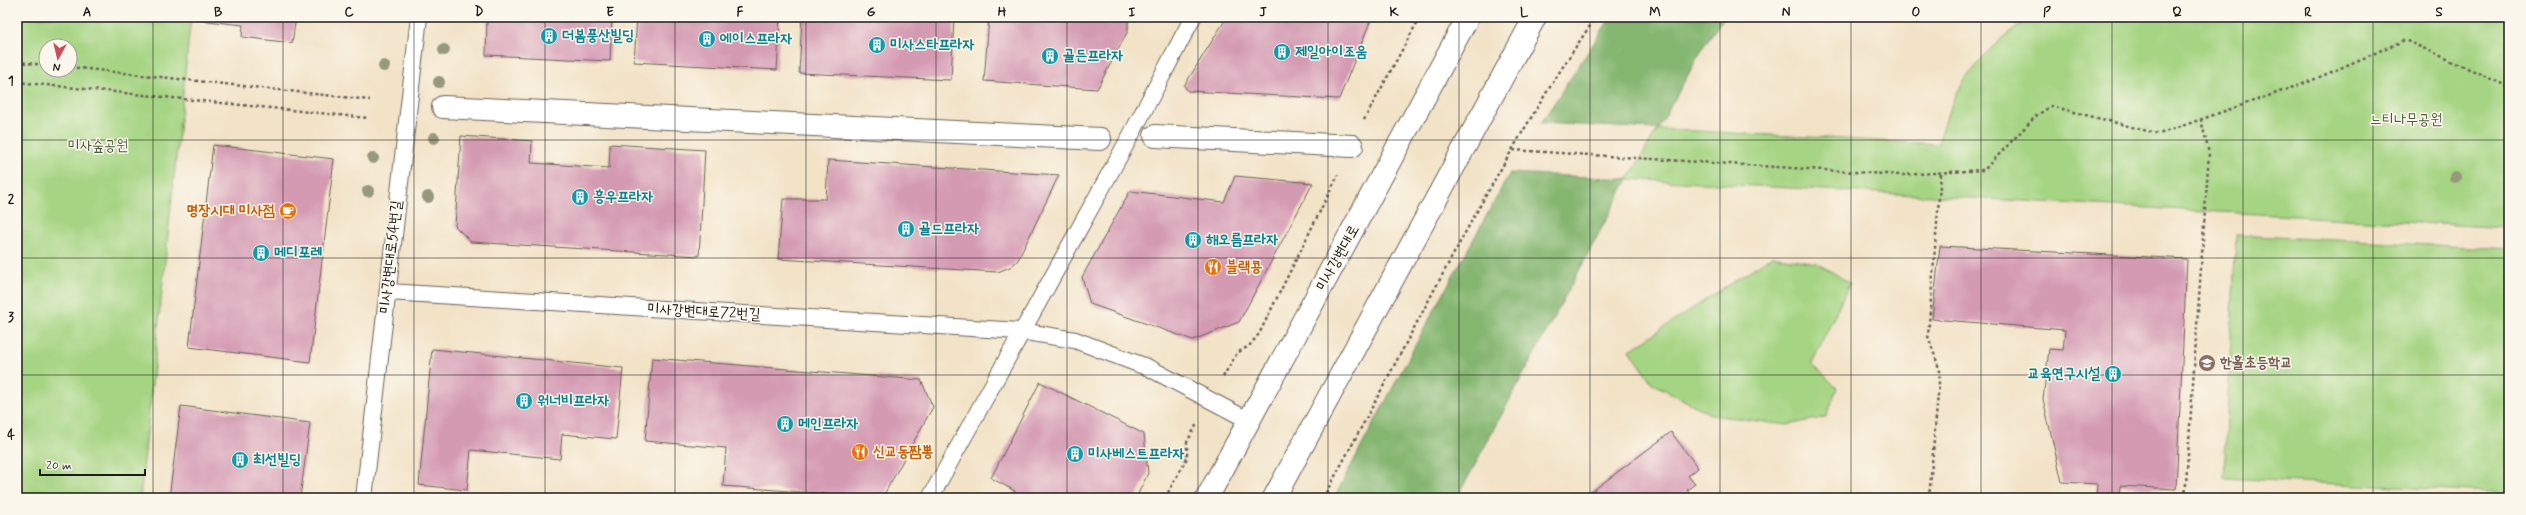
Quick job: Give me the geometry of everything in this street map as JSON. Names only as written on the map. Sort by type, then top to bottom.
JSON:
[{"type":"main road","name":"미사강변대로","points":[[1207,498],[1248,420],[1394,157],[1468,17]]},
{"type":"main road","points":[[1274,498],[1535,17]]},
{"type":"main road","points":[[443,107],[1100,139]]},
{"type":"main road","points":[[1155,136],[1352,146]]},
{"type":"lane","name":"미사강변대로54번길","points":[[364,498],[419,17]]},
{"type":"lane","points":[[930,498],[1020,331],[1131,135],[1193,17]]},
{"type":"lane","name":"미사강변대로72번길","points":[[388,292],[1020,331],[1075,340],[1149,368],[1248,420]]},
{"type":"path","points":[[1237,353],[1249,346],[1259,334],[1376,96],[1420,17]]},
{"type":"path","points":[[1323,498],[1398,356],[1513,150],[1564,62],[1596,17]]},
{"type":"path","points":[[1513,150],[1901,175],[1984,170],[2036,116],[2052,106],[2159,134],[2308,82],[2405,40],[2509,87]]},
{"type":"path","points":[[17,62],[38,64]]},
{"type":"path","points":[[78,68],[370,100]]},
{"type":"path","points":[[17,82],[368,118]]},
{"type":"path","points":[[2185,498],[2209,153],[2201,120]]},
{"type":"path","points":[[1929,498],[1940,371],[1928,336],[1941,173]]},
{"type":"path","points":[[1165,498],[1187,458],[1187,442]]},
{"type":"green space","name":"미사숲공원","points":[[17,17],[191,17],[140,498],[17,498]]},
{"type":"green space","points":[[1611,17],[1724,17],[1705,44],[1658,129],[1541,123]]},
{"type":"green space","name":"느티나무공원","points":[[2034,17],[2509,17],[2509,228],[1628,179],[1658,129],[1938,144],[1951,106],[1958,92],[1975,66],[2008,34]]},
{"type":"green space","points":[[1510,173],[1628,179],[1457,498],[1334,498],[1431,316]]},
{"type":"green space","points":[[2236,235],[2509,249],[2509,493],[2224,478]]},
{"type":"green space","points":[[1772,256],[1817,263],[1850,283],[1812,363],[1837,388],[1826,417],[1787,425],[1712,415],[1652,383],[1630,350]]},
{"type":"building","points":[[198,17],[296,17],[292,43],[242,37],[243,25],[198,20]]},
{"type":"building","name":"더봄풍산빌딩","points":[[487,17],[612,17],[610,61],[486,55]]},
{"type":"building","name":"에이스프라자","points":[[637,17],[780,17],[777,70],[634,62]]},
{"type":"building","name":"미사스타프라자","points":[[802,17],[954,17],[951,80],[799,73]]},
{"type":"building","name":"골든프라자","points":[[989,17],[1128,17],[1128,31],[1097,89],[984,81]]},
{"type":"building","name":"제일아이조움","points":[[1227,17],[1372,17],[1339,99],[1188,91],[1184,86]]},
{"type":"building","name":"흥우프라자","points":[[461,136],[532,141],[531,163],[609,168],[610,144],[705,150],[699,256],[471,242],[455,226]]},
{"type":"building","name":"메디포레","points":[[213,145],[334,159],[310,362],[189,347]]},
{"type":"building","name":"골드프라자","points":[[828,160],[1059,175],[1018,260],[1012,266],[998,272],[778,259],[783,199],[826,199]]},
{"type":"building","name":"해오름프라자","points":[[1235,176],[1313,183],[1239,322],[1193,340],[1090,304],[1082,277],[1130,191],[1224,202]]},
{"type":"building","name":"교육연구시설","points":[[1940,246],[2187,259],[2176,489],[2120,486],[2119,498],[2096,498],[2097,484],[2062,482],[2043,399],[2049,349],[2063,350],[2065,330],[1932,319]]},
{"type":"building","name":"워너비프라자","points":[[432,349],[623,368],[616,439],[562,434],[560,459],[471,450],[467,490],[419,485]]},
{"type":"building","name":"메인프라자","points":[[652,358],[921,380],[933,407],[882,498],[723,486],[726,448],[645,441]]},
{"type":"building","name":"미사베스트프라자","points":[[1040,382],[1144,434],[1148,473],[1136,498],[1012,498],[1015,491],[991,478]]},
{"type":"building","name":"최선빌딩","points":[[181,406],[310,423],[300,498],[169,498]]},
{"type":"building","points":[[1671,432],[1698,468],[1688,476],[1695,484],[1687,490],[1694,498],[1583,498]]},
{"type":"place","name":"더봄풍산빌딩","points":[[549,36]]},
{"type":"place","name":"에이스프라자","points":[[707,39]]},
{"type":"place","name":"미사스타프라자","points":[[877,45]]},
{"type":"place","name":"제일아이조움","points":[[1282,52]]},
{"type":"place","name":"골든프라자","points":[[1050,56]]},
{"type":"place","name":"흥우프라자","points":[[580,197]]},
{"type":"place","name":"명장시대 미사점","points":[[288,211]]},
{"type":"place","name":"골드프라자","points":[[906,229]]},
{"type":"place","name":"해오름프라자","points":[[1193,240]]},
{"type":"place","name":"메디포레","points":[[261,253]]},
{"type":"place","name":"블랙콩","points":[[1213,267]]},
{"type":"place","name":"한홀초등학교","points":[[2207,363]]},
{"type":"place","name":"교육연구시설","points":[[2113,374]]},
{"type":"place","name":"워너비프라자","points":[[524,401]]},
{"type":"place","name":"메인프라자","points":[[785,424]]},
{"type":"place","name":"신교동짬뽕","points":[[860,452]]},
{"type":"place","name":"미사베스트프라자","points":[[1075,454]]},
{"type":"place","name":"최선빌딩","points":[[240,460]]}]
